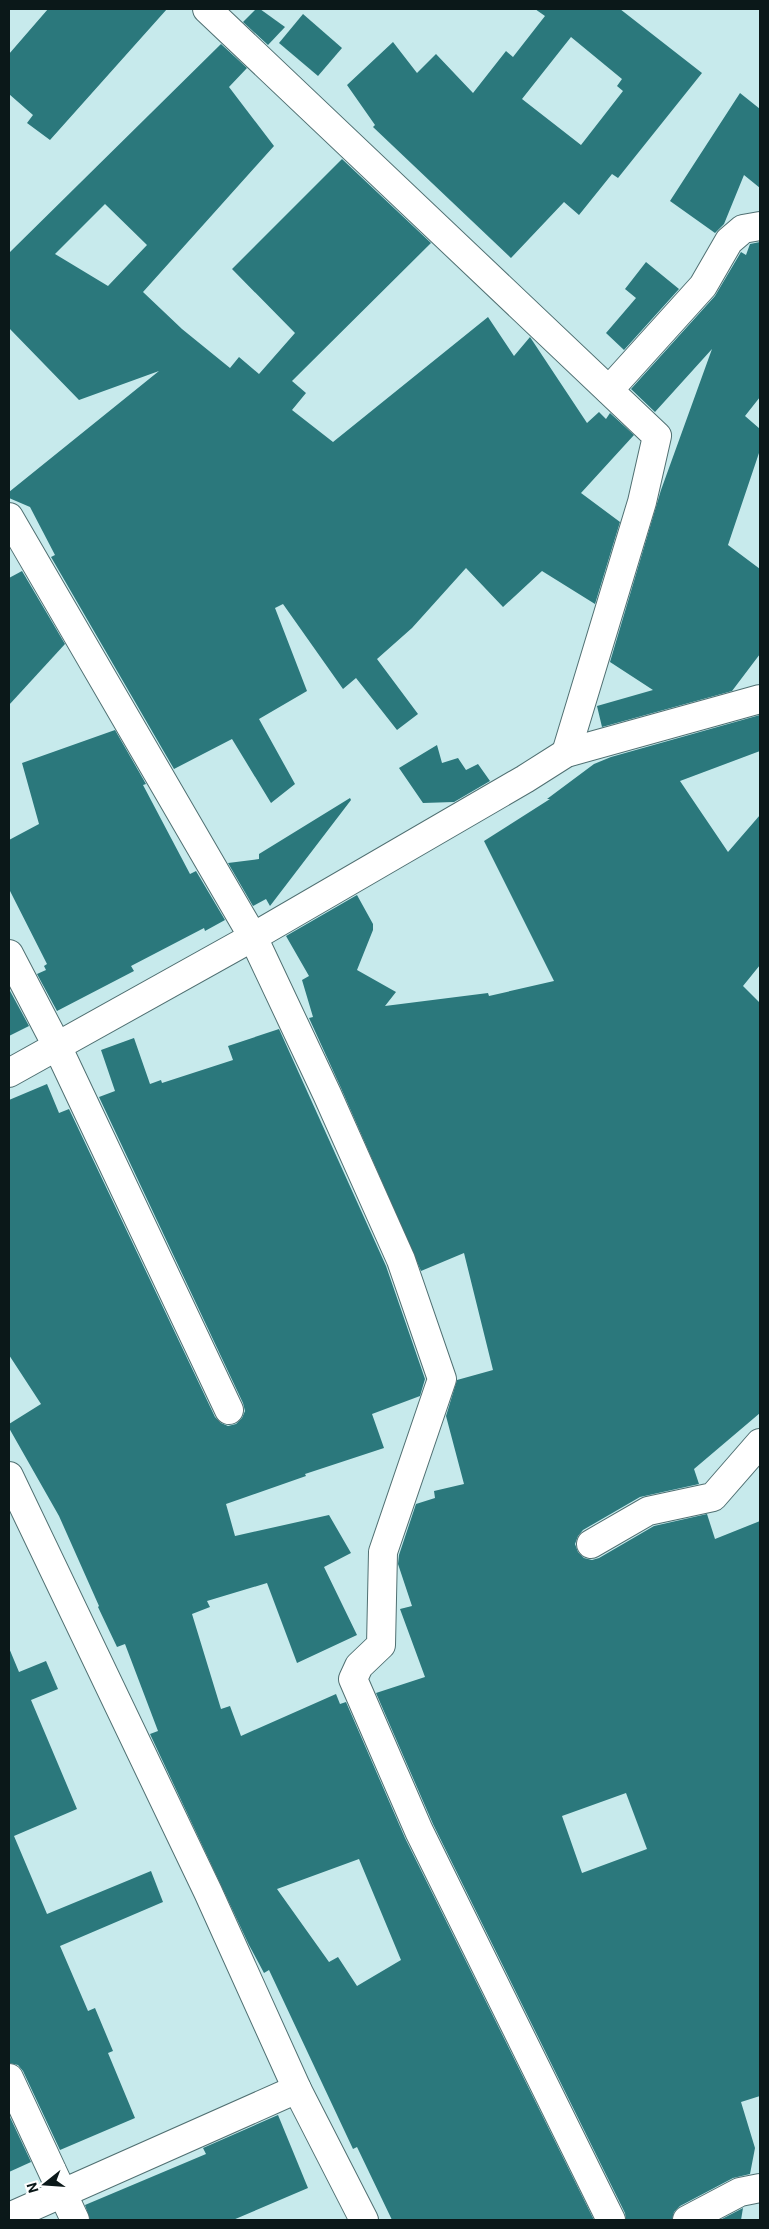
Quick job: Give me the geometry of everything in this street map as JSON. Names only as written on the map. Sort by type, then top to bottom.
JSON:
[{"type":"street","points":[[207,9],[657,436],[642,502],[566,753]]},
{"type":"street","points":[[609,390],[703,286],[729,241],[743,229],[760,226]]},
{"type":"street","points":[[9,517],[253,937],[327,1094],[401,1260],[442,1379],[383,1552],[381,1645],[359,1666],[353,1679],[419,1831],[610,2220]]},
{"type":"street","points":[[9,1073],[253,937],[525,780],[566,753],[760,699]]},
{"type":"street","points":[[9,954],[57,1046],[229,1410]]},
{"type":"street","points":[[591,1544],[648,1510],[713,1497],[760,1443]]},
{"type":"street","points":[[9,1476],[208,1892],[297,2089],[364,2220]]},
{"type":"street","points":[[9,2078],[75,2220]]},
{"type":"street","points":[[9,2217],[297,2089]]},
{"type":"street","points":[[687,2220],[740,2192],[760,2188]]},
{"type":"building","points":[[48,9],[167,9],[50,140],[27,123],[33,115],[9,94],[9,54]]},
{"type":"building","points":[[256,9],[260,9],[285,27],[268,45],[243,22]]},
{"type":"building","points":[[535,9],[620,9],[702,73],[618,178],[612,174],[579,215],[564,202],[511,258],[373,127],[375,125],[347,85],[393,42],[417,73],[436,54],[473,93],[506,51],[513,57],[545,16]],"holes":[[[571,37],[622,79],[617,86],[623,91],[581,145],[522,99]]]},
{"type":"building","points":[[303,14],[342,48],[318,76],[279,43]]},
{"type":"building","points":[[221,44],[247,68],[229,87],[274,146],[143,292],[182,329],[230,368],[239,357],[259,374],[295,333],[232,269],[342,159],[431,243],[292,381],[306,393],[292,410],[333,442],[488,317],[514,356],[530,337],[587,423],[599,412],[606,419],[610,413],[634,435],[581,493],[620,522],[595,604],[542,571],[503,607],[466,568],[412,628],[377,659],[418,714],[397,730],[356,678],[343,689],[283,604],[275,608],[307,691],[259,719],[295,784],[271,803],[232,739],[174,769],[51,557],[55,555],[30,507],[9,498],[9,492],[159,371],[79,400],[9,328],[9,253]],"holes":[[[105,204],[147,245],[108,286],[55,254]]]},
{"type":"building","points":[[740,93],[760,109],[760,188],[744,175],[724,224],[715,233],[670,201]]},
{"type":"building","points":[[760,242],[760,397],[745,416],[760,429],[760,450],[728,545],[760,569],[760,654],[732,691],[602,727],[597,706],[653,690],[610,662],[661,490],[712,349],[655,412],[631,389],[715,296],[741,252],[746,255],[750,244]]},
{"type":"building","points":[[646,262],[679,289],[624,350],[606,333],[636,298],[625,289]]},
{"type":"building","points":[[22,571],[65,644],[9,705],[9,578]]},
{"type":"building","points":[[760,715],[760,751],[680,781],[728,852],[760,815],[760,965],[743,986],[760,1003],[760,1413],[694,1469],[699,1484],[640,1497],[583,1530],[575,1544],[578,1552],[584,1558],[592,1560],[599,1558],[654,1526],[707,1514],[715,1539],[760,1521],[760,2096],[741,2102],[755,2148],[750,2174],[733,2178],[680,2206],[674,2212],[672,2220],[626,2220],[625,2213],[433,1824],[376,1693],[425,1677],[400,1609],[412,1606],[398,1564],[399,1555],[416,1504],[435,1498],[434,1491],[464,1484],[446,1416],[457,1380],[493,1370],[464,1253],[421,1271],[309,1018],[313,1017],[302,980],[309,976],[286,936],[357,895],[373,924],[373,930],[357,970],[396,992],[385,1006],[488,993],[489,996],[554,981],[484,841],[550,799],[547,799],[594,764],[611,757]],"holes":[[[626,1793],[647,1849],[582,1873],[562,1816]]]},
{"type":"building","points":[[115,730],[146,784],[143,785],[190,874],[196,871],[225,920],[205,931],[204,928],[131,966],[134,971],[57,1011],[37,974],[46,970],[44,966],[47,964],[9,889],[9,840],[39,824],[22,763]]},
{"type":"building","points":[[437,745],[442,763],[458,758],[466,770],[478,764],[490,781],[454,802],[423,803],[399,768]]},
{"type":"building","points":[[350,798],[351,800],[270,906],[266,899],[253,906],[228,863],[259,859],[259,854]]},
{"type":"building","points":[[9,989],[29,1026],[9,1036]]},
{"type":"building","points":[[279,1029],[386,1266],[425,1379],[420,1396],[372,1414],[384,1448],[305,1474],[306,1476],[226,1504],[235,1536],[329,1515],[351,1553],[324,1567],[357,1635],[297,1663],[267,1583],[207,1601],[210,1607],[192,1614],[221,1709],[230,1706],[241,1736],[336,1694],[340,1704],[346,1702],[405,1838],[594,2220],[392,2220],[357,2147],[353,2149],[269,1970],[264,1973],[249,1945],[150,1734],[158,1731],[125,1644],[117,1647],[59,1516],[9,1428],[9,1424],[41,1404],[9,1355],[9,1100],[47,1084],[59,1113],[69,1109],[215,1417],[221,1423],[228,1426],[236,1424],[242,1418],[245,1411],[243,1403],[99,1097],[115,1091],[101,1050],[134,1038],[150,1084],[161,1080],[162,1083],[233,1060],[228,1046]],"holes":[[[359,1859],[401,1960],[357,1986],[338,1957],[329,1962],[277,1889]]]},
{"type":"building","points":[[9,1648],[19,1672],[46,1661],[58,1689],[31,1700],[77,1809],[14,1836],[47,1914],[151,1871],[163,1902],[60,1946],[88,2011],[95,2008],[113,2051],[108,2053],[135,2118],[60,2150],[23,2071],[18,2065],[9,2063]]},
{"type":"building","points":[[9,2115],[31,2162],[9,2172]]},
{"type":"building","points":[[278,2115],[308,2188],[233,2220],[90,2220],[85,2205],[206,2154],[203,2148]]},
{"type":"building","points":[[743,2208],[741,2220],[720,2220]]}]
